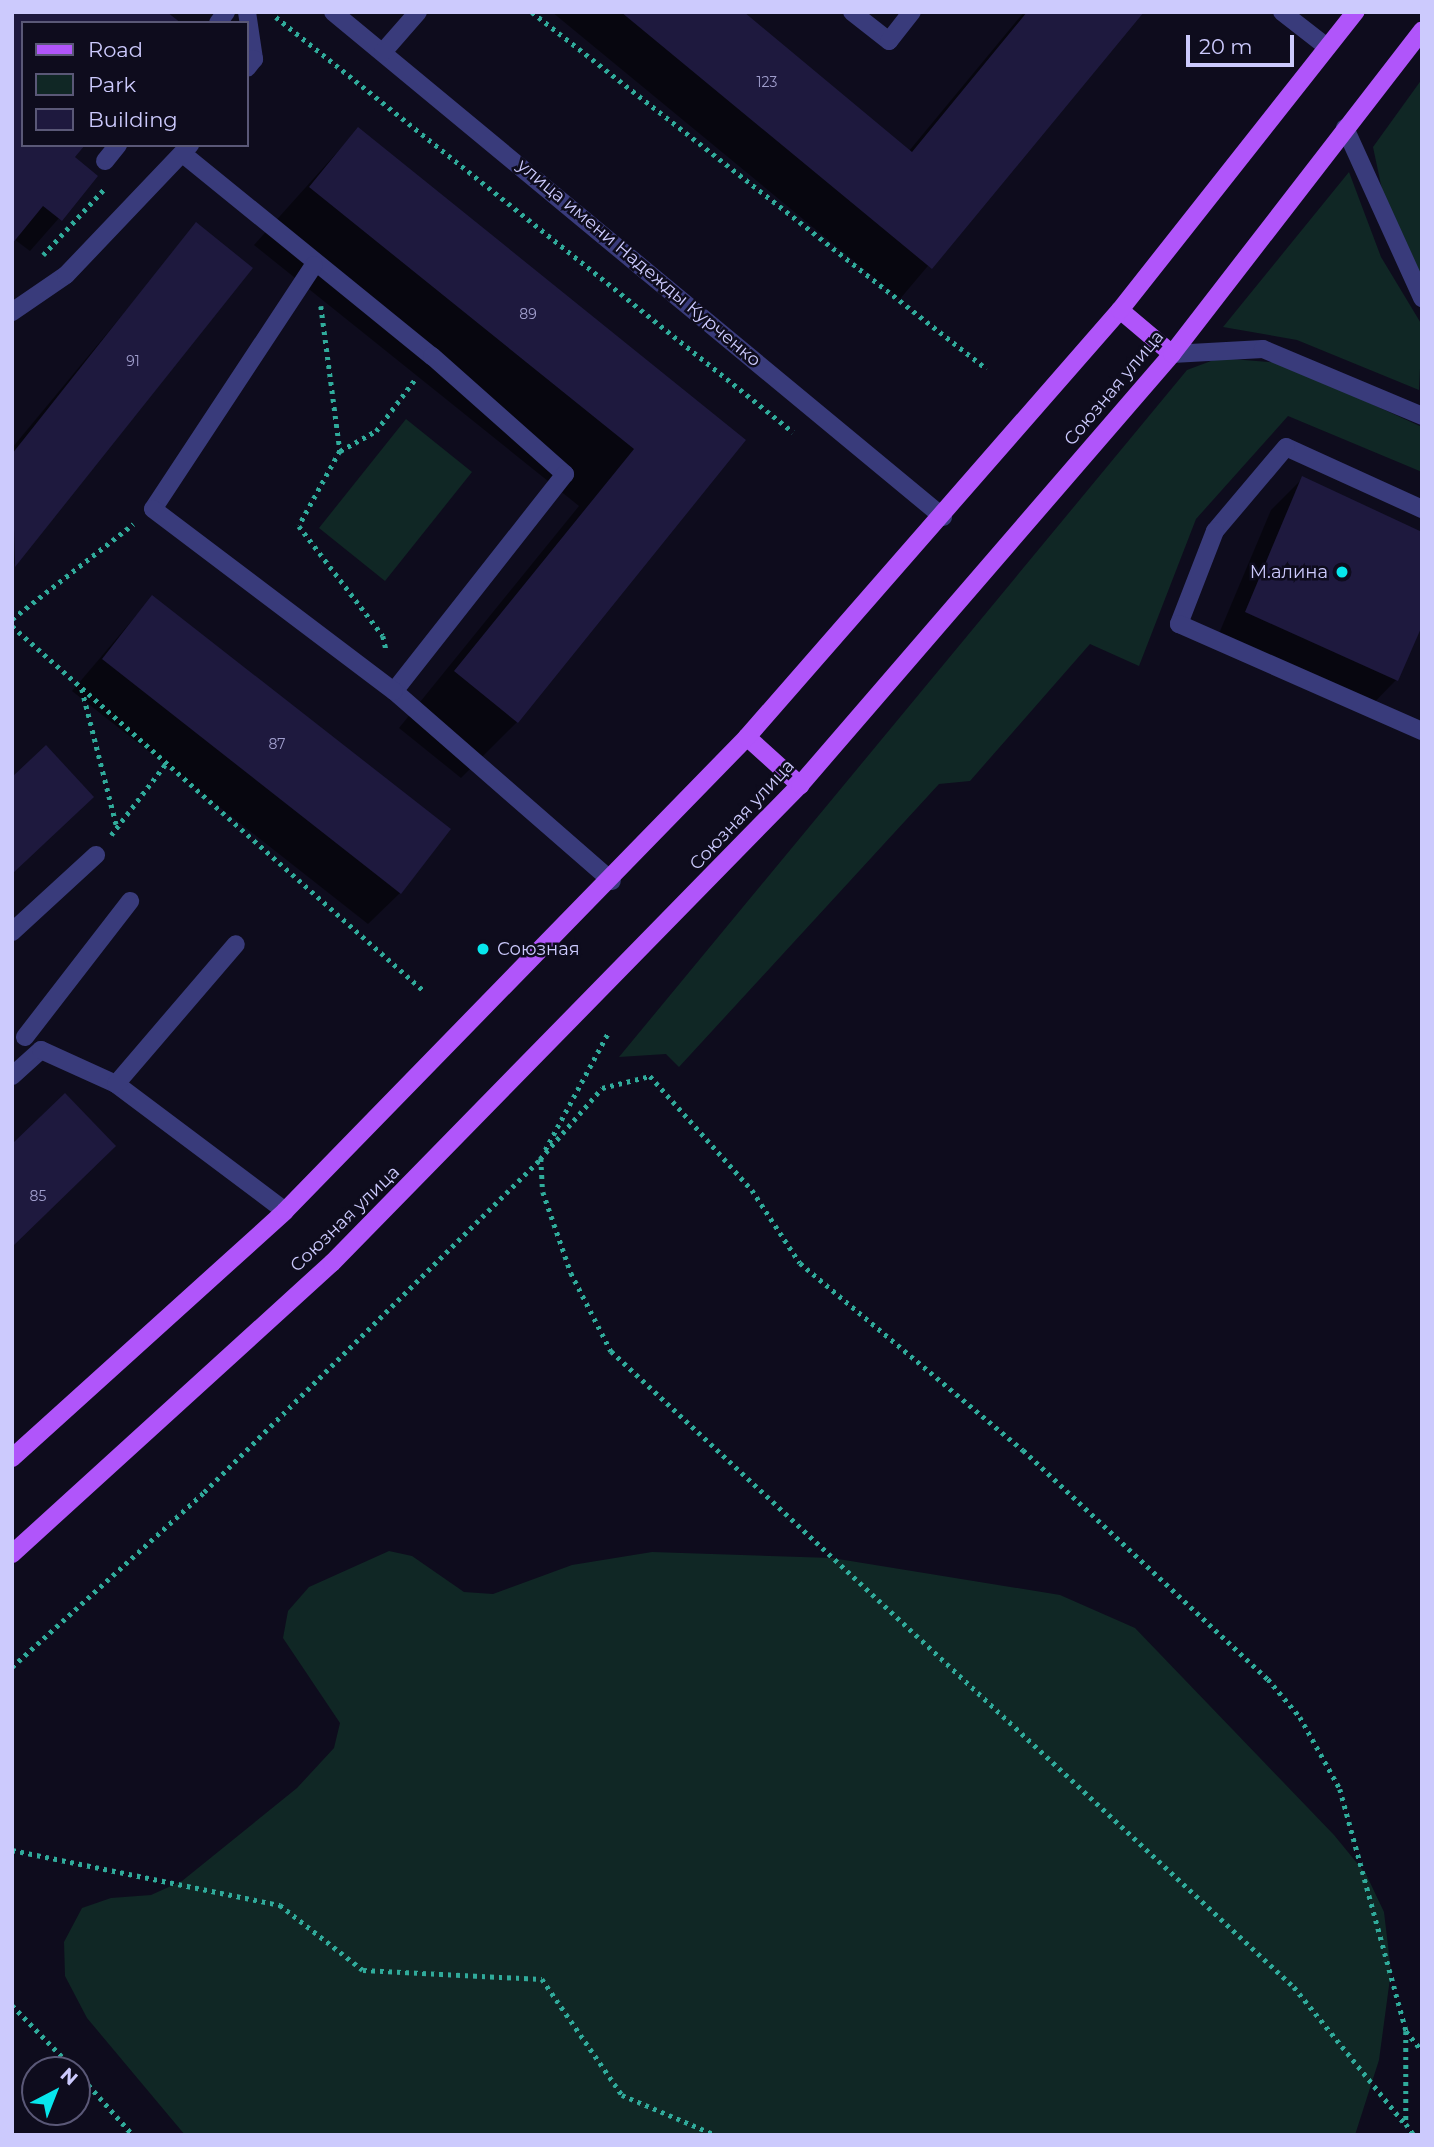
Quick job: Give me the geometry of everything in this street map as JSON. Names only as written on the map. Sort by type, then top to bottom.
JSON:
[{"type":"main road","points":[[12,1458],[285,1211],[612,881],[747,737],[943,517],[1120,310],[1355,12]]},
{"type":"main road","name":"Союзная улица","points":[[12,1554],[332,1264],[800,785],[1172,354],[1422,30]]},
{"type":"main road","points":[[1120,310],[1172,354]]},
{"type":"main road","points":[[747,737],[800,785]]},
{"type":"street","points":[[247,12],[254,59],[248,67]]},
{"type":"street","name":"улица имени Надежды Курченко","points":[[333,12],[943,517]]},
{"type":"street","points":[[383,52],[418,12]]},
{"type":"street","points":[[852,12],[889,41],[912,12]]},
{"type":"street","points":[[1282,12],[1327,47]]},
{"type":"street","points":[[1345,128],[1422,298]]},
{"type":"street","points":[[105,161],[116,147]]},
{"type":"street","points":[[12,312],[66,275],[186,150],[314,265],[432,356],[565,474],[394,691]]},
{"type":"street","points":[[314,265],[153,509],[394,691],[612,881]]},
{"type":"street","points":[[1172,354],[1263,349],[1422,416]]},
{"type":"street","points":[[1422,509],[1286,447],[1215,531],[1179,624],[1422,731]]},
{"type":"street","points":[[12,932],[96,855]]},
{"type":"street","points":[[130,901],[19,1032],[41,1050],[116,1084],[285,1211]]},
{"type":"street","points":[[116,1084],[236,944]]},
{"type":"street","points":[[12,1076],[41,1050]]},
{"type":"path","points":[[270,12],[801,439]]},
{"type":"path","points":[[532,12],[986,369]]},
{"type":"path","points":[[40,258],[116,176],[105,161]]},
{"type":"path","points":[[314,265],[340,451]]},
{"type":"path","points":[[394,691],[383,636],[299,526],[340,451],[376,431],[432,356]]},
{"type":"path","points":[[12,619],[153,509]]},
{"type":"path","points":[[12,626],[424,991]]},
{"type":"path","points":[[82,687],[117,827]]},
{"type":"path","points":[[96,855],[167,762]]},
{"type":"path","points":[[608,1033],[540,1159],[543,1192],[571,1273],[611,1351],[1294,1987],[1414,2135]]},
{"type":"path","points":[[12,1667],[204,1492],[540,1159],[602,1088],[650,1076],[752,1190],[800,1264],[1023,1450],[1268,1679],[1300,1717],[1340,1790],[1406,2031],[1406,2124]]},
{"type":"path","points":[[12,1850],[280,1905],[363,1970],[542,1979],[622,2095],[716,2135]]},
{"type":"path","points":[[12,2006],[61,2056]]},
{"type":"path","points":[[1406,2031],[1422,2051]]},
{"type":"path","points":[[91,2088],[133,2135]]},
{"type":"green space","points":[[1422,79],[1422,277],[1384,199],[1373,147]]},
{"type":"green space","points":[[1349,172],[1381,257],[1422,325],[1419,390],[1297,340],[1223,327]]},
{"type":"green space","points":[[1219,358],[1282,363],[1422,427],[1422,472],[1288,416],[1196,519],[1139,666],[1090,644],[970,781],[939,784],[679,1067],[666,1054],[619,1057],[1187,370]]},
{"type":"green space","points":[[406,419],[472,472],[385,581],[319,528]]},
{"type":"green space","points":[[389,1551],[412,1556],[464,1592],[493,1594],[572,1565],[652,1552],[832,1558],[1060,1595],[1135,1628],[1334,1835],[1366,1874],[1384,1912],[1391,1971],[1379,2060],[1355,2135],[185,2135],[87,2018],[65,1976],[64,1942],[82,1908],[111,1898],[151,1895],[182,1881],[297,1788],[334,1748],[340,1723],[283,1638],[288,1611],[309,1587]]},
{"type":"building","points":[[12,12],[167,12],[178,21],[21,21],[21,147],[83,147],[75,157],[98,176],[62,221],[43,206],[12,244]]},
{"type":"building","points":[[621,12],[744,12],[912,152],[1027,12],[1144,12],[932,269]]},
{"type":"building","points":[[358,127],[746,440],[518,723],[454,671],[634,449],[309,187]]},
{"type":"building","points":[[196,222],[253,268],[15,567],[12,454]]},
{"type":"building","name":"М.алина","points":[[1302,476],[1422,532],[1422,626],[1398,681],[1245,612]]},
{"type":"building","points":[[152,595],[451,829],[401,894],[102,659]]},
{"type":"building","points":[[46,745],[94,797],[12,874],[12,777]]},
{"type":"building","points":[[65,1093],[116,1146],[12,1247],[12,1144]]},
{"type":"place","name":"М.алина","points":[[1342,572]]},
{"type":"place","name":"Союзная","points":[[483,949]]}]
